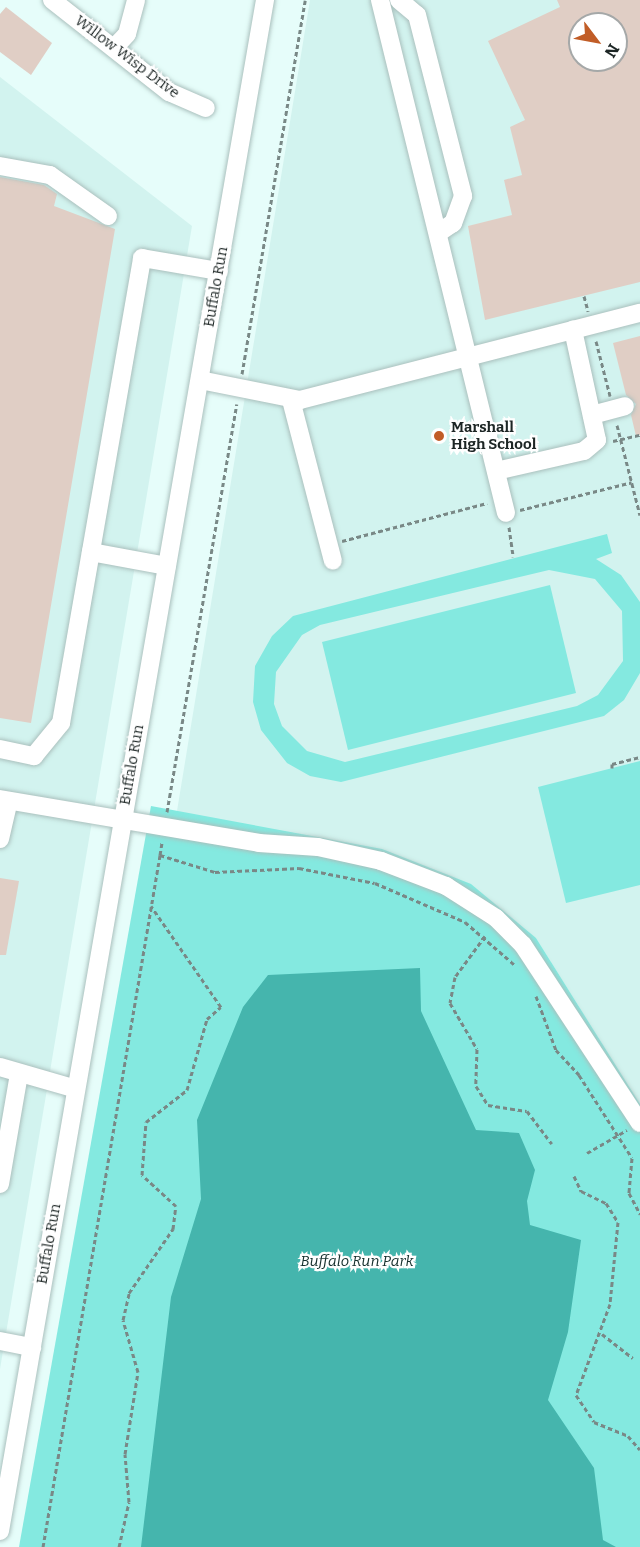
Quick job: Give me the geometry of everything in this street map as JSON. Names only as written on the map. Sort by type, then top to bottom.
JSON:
[{"type":"street","name":"Willow Wisp Drive","points":[[52,0],[169,92],[206,108]]},
{"type":"street","points":[[114,48],[127,34],[136,0]]},
{"type":"street","name":"Buffalo Run","points":[[0,1531],[265,0]]},
{"type":"street","points":[[380,0],[505,506]]},
{"type":"street","points":[[399,0],[417,15],[463,196],[453,223],[438,233]]},
{"type":"street","points":[[0,166],[50,175],[108,216]]},
{"type":"street","points":[[0,749],[34,756],[61,723],[142,258],[219,271]]},
{"type":"street","points":[[200,380],[291,400],[640,313]]},
{"type":"street","points":[[496,471],[584,451],[597,440],[573,330]]},
{"type":"street","points":[[291,400],[331,553]]},
{"type":"street","points":[[592,415],[624,406]]},
{"type":"street","points":[[91,552],[167,566]]},
{"type":"street","points":[[0,839],[5,800],[122,823],[318,847],[381,861],[446,886],[496,918],[523,945],[640,1123]]},
{"type":"street","points":[[0,1067],[76,1089]]},
{"type":"street","points":[[0,1184],[19,1074]]},
{"type":"street","points":[[0,1341],[32,1347]]},
{"type":"path","points":[[43,1547],[305,0]]},
{"type":"path","points":[[597,440],[640,435]]},
{"type":"path","points":[[331,553],[505,506],[632,482]]},
{"type":"path","points":[[505,506],[513,557]]},
{"type":"path","points":[[612,768],[612,764],[640,757]]},
{"type":"path","points":[[160,855],[215,872],[298,868],[375,883],[438,907],[485,936],[519,969]]},
{"type":"path","points":[[119,1547],[129,1502],[125,1454],[138,1372],[123,1320],[129,1293],[173,1229],[176,1206],[142,1175],[146,1122],[187,1090],[207,1018],[221,1007],[151,906]]},
{"type":"path","points":[[485,936],[455,977],[450,1003],[477,1049],[476,1086],[489,1105],[527,1111],[552,1144]]},
{"type":"path","points":[[531,986],[556,1050],[579,1074],[632,1158],[629,1193],[640,1214]]},
{"type":"path","points":[[587,1153],[640,1123]]},
{"type":"path","points":[[574,1176],[581,1191],[606,1203],[618,1222],[603,1334],[576,1395],[594,1422],[628,1436],[640,1450]]},
{"type":"path","points":[[603,1334],[633,1358]]},
{"type":"shaded area","name":"Marshall High School","points":[[310,0],[640,0],[640,1104],[536,938],[177,811]]},
{"type":"shaded area","points":[[0,77],[192,226],[0,1369]]},
{"type":"shaded area","points":[[420,968],[421,1011],[476,1130],[519,1133],[535,1170],[527,1201],[530,1225],[581,1240],[568,1332],[548,1400],[594,1468],[603,1540],[616,1547],[141,1547],[171,1297],[201,1199],[197,1120],[243,1007],[268,975]]},
{"type":"green space","points":[[607,534],[612,553],[596,559],[621,575],[640,602],[640,673],[624,700],[604,716],[341,782],[310,776],[287,763],[261,730],[253,702],[255,666],[272,636],[293,616]],"holes":[[[549,570],[595,579],[622,611],[623,661],[598,695],[577,706],[345,762],[307,751],[282,726],[274,704],[276,672],[302,635],[320,625]]]},
{"type":"green space","points":[[550,585],[576,693],[348,750],[322,642]]},
{"type":"green space","points":[[640,761],[640,885],[566,903],[538,787]]},
{"type":"green space","name":"Buffalo Run Park","points":[[151,806],[382,849],[471,884],[536,938],[640,1104],[640,1547],[19,1547]]},
{"type":"building","points":[[557,0],[640,0],[640,282],[485,320],[468,226],[512,215],[504,180],[522,175],[510,127],[525,120],[488,41],[560,7]]},
{"type":"building","points":[[6,7],[52,43],[31,75],[0,52],[0,14]]},
{"type":"building","points":[[0,177],[44,185],[57,194],[54,206],[115,229],[31,723],[0,718]]},
{"type":"building","points":[[640,336],[640,435],[636,436],[631,415],[636,404],[626,395],[613,343]]},
{"type":"building","points":[[0,878],[19,881],[6,955],[0,955]]},
{"type":"place","name":"Marshall High School","points":[[439,436]]}]
